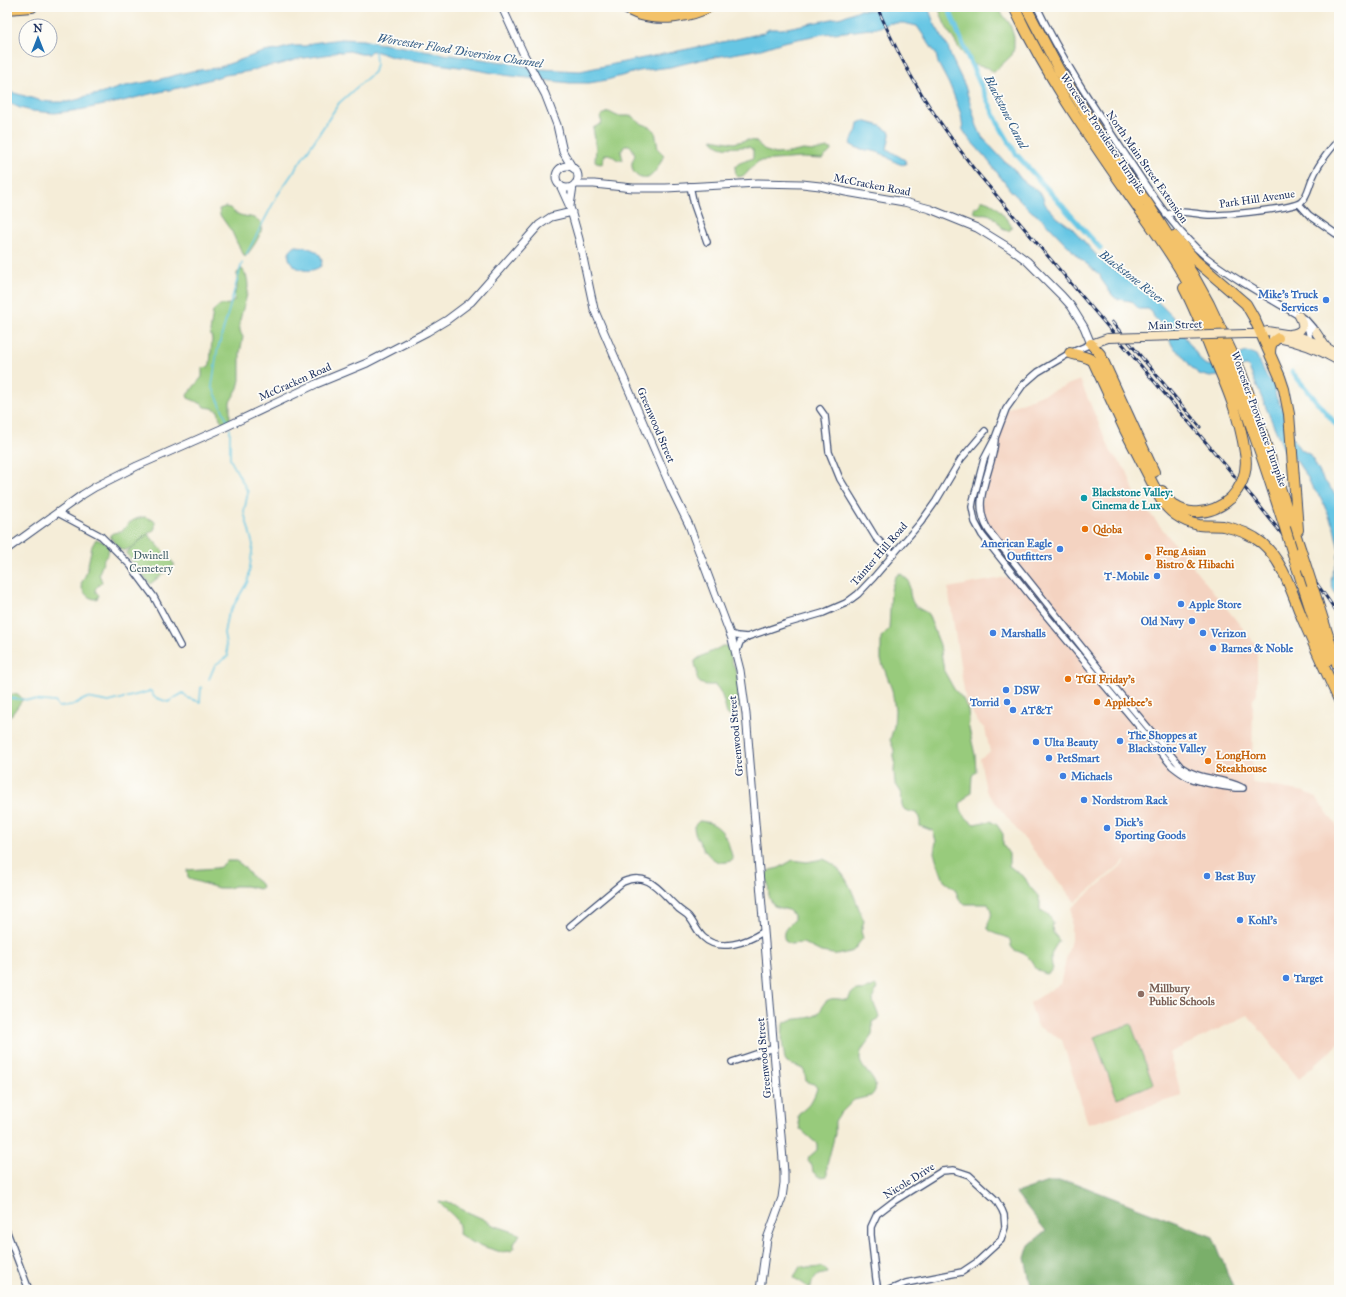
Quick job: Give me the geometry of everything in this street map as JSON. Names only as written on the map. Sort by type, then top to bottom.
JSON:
[{"type":"highway","points":[[7,8],[32,7]]},
{"type":"highway","points":[[643,7],[661,9],[674,7]]},
{"type":"highway","points":[[623,8],[642,15],[660,17],[693,13],[709,7]]},
{"type":"highway","name":"Worcester-Providence Turnpike","points":[[1014,7],[1049,74],[1128,193],[1176,271],[1198,318],[1223,354]]},
{"type":"highway","name":"Worcester-Providence Turnpike","points":[[1026,7],[1059,70],[1099,134],[1148,204],[1193,275],[1209,304],[1223,354],[1246,411],[1339,695]]},
{"type":"highway","points":[[1148,204],[1196,261],[1246,304],[1270,354],[1280,377],[1287,401],[1301,551]]},
{"type":"highway","points":[[1270,354],[1270,345],[1278,338]]},
{"type":"highway","points":[[1091,344],[1100,354],[1168,500],[1187,511],[1205,512],[1220,506],[1231,498],[1243,480],[1246,465],[1245,453],[1232,374],[1223,354]]},
{"type":"highway","points":[[1091,344],[1093,361],[1128,436],[1163,504],[1169,510],[1189,522],[1200,525],[1223,526],[1245,532],[1261,542],[1273,554],[1283,570],[1339,700]]},
{"type":"highway","points":[[1070,353],[1087,357],[1093,361]]},
{"type":"highway","name":"Worcester-Providence Turnpike","points":[[1232,374],[1258,421],[1339,670]]},
{"type":"main road","points":[[1290,334],[1299,332],[1303,328],[1303,324],[1299,316]]},
{"type":"main road","name":"Main Street","points":[[1260,334],[1267,331],[1290,334],[1312,344],[1339,361]]},
{"type":"main road","points":[[1316,332],[1326,347]]},
{"type":"main road","name":"Main Street","points":[[1091,344],[1108,338],[1260,334],[1326,347],[1339,355]]},
{"type":"street","points":[[502,7],[539,82],[556,123],[563,152],[578,179],[574,185],[566,188],[558,183],[556,177],[556,174],[560,168],[563,152]]},
{"type":"street","name":"North Main Street Extension","points":[[1036,7],[1059,51],[1089,100],[1166,215],[1186,238],[1206,257],[1299,316],[1310,324],[1316,332]]},
{"type":"street","name":"Park Hill Avenue","points":[[1166,215],[1180,212],[1228,215],[1299,204],[1305,198],[1313,177],[1319,167],[1339,140]]},
{"type":"street","points":[[560,168],[566,166],[574,170]]},
{"type":"street","name":"McCracken Road","points":[[574,170],[594,184]]},
{"type":"street","name":"McCracken Road","points":[[574,185],[594,184],[633,188],[758,182],[802,184],[820,186],[911,204],[965,223],[991,236],[1027,261],[1062,296],[1074,311],[1084,327],[1091,344]]},
{"type":"street","name":"Greenwood Street","points":[[560,185],[571,209],[594,310],[672,490],[689,525],[730,634],[740,670],[745,706],[784,1183],[782,1198],[767,1239],[760,1290]]},
{"type":"street","name":"Greenwood Street","points":[[571,209],[574,185]]},
{"type":"street","points":[[690,186],[694,205],[707,242]]},
{"type":"street","points":[[1299,204],[1309,215],[1339,236]]},
{"type":"street","name":"McCracken Road","points":[[7,549],[89,490],[137,466],[221,429],[316,384],[367,363],[447,320],[471,302],[539,225],[551,217],[571,209]]},
{"type":"street","name":"North Main Street Extension","points":[[1299,316],[1308,328],[1312,344]]},
{"type":"street","points":[[1312,344],[1316,332]]},
{"type":"street","points":[[995,438],[992,459],[980,501],[983,519],[989,531],[1101,671],[1181,767],[1194,774],[1232,783],[1243,788],[1232,788],[1192,779],[1177,771],[1044,613],[982,535],[975,522],[973,515],[973,501],[984,459],[995,438],[1006,409],[1023,385],[1044,367],[1091,344]]},
{"type":"street","points":[[820,410],[825,416],[829,452],[840,480],[876,538],[893,554]]},
{"type":"street","name":"Tainter Hill Road","points":[[730,634],[747,637],[823,613],[846,603],[854,597],[866,586],[921,522],[939,497],[961,459],[985,431]]},
{"type":"street","points":[[58,513],[101,536],[131,566],[154,597],[180,646]]},
{"type":"street","points":[[736,654],[740,642],[747,637]]},
{"type":"street","points":[[570,926],[623,882],[634,879],[650,882],[658,887],[678,908],[687,915],[702,935],[711,942],[722,944],[740,943],[763,932]]},
{"type":"street","points":[[732,1062],[774,1048]]},
{"type":"street","name":"Nicole Drive","points":[[878,1290],[871,1235],[872,1227],[877,1214],[900,1197],[942,1171],[954,1170],[969,1175],[996,1200],[1002,1210],[1005,1227],[1001,1240],[977,1262],[962,1272],[906,1283],[889,1290]]},
{"type":"street","points":[[7,1232],[29,1290]]},
{"type":"shaded area","name":"The Shoppes at Blackstone Valley","points":[[1080,380],[1111,452],[1127,471],[1139,505],[1143,505],[1257,646],[1257,693],[1253,700],[1252,781],[1254,783],[1305,792],[1314,796],[1339,829],[1339,1043],[1299,1079],[1248,1015],[1169,1053],[1182,1096],[1088,1124],[1062,1040],[1037,1026],[1030,1003],[1060,984],[1071,940],[1071,908],[1126,862],[1125,861],[1075,902],[986,791],[980,758],[990,752],[985,729],[978,722],[966,703],[948,588],[1023,574],[989,531],[980,506],[1006,409]]},
{"type":"green space","points":[[938,7],[997,7],[1010,24],[1014,37],[1014,48],[1012,55],[993,73],[989,68],[974,65],[960,50],[945,25]]},
{"type":"green space","points":[[609,112],[617,116],[632,116],[655,131],[658,149],[664,155],[656,171],[648,178],[638,177],[634,173],[632,163],[635,154],[629,145],[625,145],[621,152],[623,160],[618,160],[607,154],[604,156],[603,163],[600,164],[595,161],[596,146],[593,128],[602,123],[600,117],[602,115]]},
{"type":"green space","points":[[712,139],[734,143],[748,140],[755,141],[766,151],[776,154],[803,150],[815,151],[827,148],[832,149],[822,159],[802,158],[759,161],[745,175],[739,177],[736,176],[735,167],[741,162],[753,158],[753,150],[749,147],[729,148],[719,146]]},
{"type":"green space","points":[[981,200],[990,202],[998,209],[1011,225],[1011,229],[1009,231],[1004,230],[992,216],[974,212],[974,208],[980,205]]},
{"type":"green space","points":[[225,207],[230,208],[242,216],[255,218],[262,224],[259,237],[245,257],[232,232],[220,215],[219,209]]},
{"type":"green space","points":[[242,269],[247,277],[248,286],[240,322],[240,330],[243,337],[240,353],[240,380],[238,388],[230,402],[230,421],[226,426],[220,419],[218,411],[212,408],[204,407],[202,404],[188,398],[187,395],[202,377],[202,368],[208,367],[210,364],[212,339],[210,332],[213,311],[220,305],[230,304],[234,301],[235,291],[237,290],[237,273]]},
{"type":"green space","points":[[141,517],[155,521],[155,528],[153,531],[133,547],[121,550],[110,535],[122,531],[129,523]]},
{"type":"green space","name":"Dwinell Cemetery","points":[[148,534],[175,565],[150,584],[126,553]]},
{"type":"green space","points":[[96,539],[109,546],[108,554],[104,559],[99,574],[102,582],[95,589],[99,595],[97,599],[94,599],[86,595],[81,584],[86,574],[92,546]]},
{"type":"green space","points":[[900,573],[909,581],[912,601],[916,607],[928,614],[940,645],[944,671],[954,689],[963,699],[968,710],[968,724],[975,755],[976,771],[972,776],[971,792],[960,804],[961,810],[966,818],[974,824],[990,821],[997,825],[1003,834],[1003,845],[1009,854],[1009,866],[1025,878],[1030,887],[1038,896],[1040,910],[1048,914],[1053,922],[1053,932],[1059,941],[1052,954],[1051,961],[1053,969],[1047,974],[1037,970],[1023,953],[1013,949],[1009,939],[993,933],[988,929],[991,912],[988,904],[965,904],[959,899],[955,889],[944,881],[934,853],[936,841],[933,831],[920,826],[920,817],[916,813],[905,810],[902,806],[901,792],[895,783],[894,750],[890,740],[894,726],[895,710],[892,690],[881,660],[881,637],[889,629],[891,590],[895,577]]},
{"type":"green space","points":[[722,646],[727,646],[730,650],[731,658],[736,671],[739,687],[739,699],[736,715],[729,716],[727,714],[722,695],[715,685],[702,684],[698,681],[697,677],[695,661]]},
{"type":"green space","points":[[18,694],[23,699],[7,719],[7,695]]},
{"type":"green space","points":[[699,821],[714,825],[723,833],[733,860],[727,862],[717,861],[708,855],[695,832],[694,826]]},
{"type":"green space","points":[[823,859],[832,863],[839,869],[849,885],[864,921],[861,931],[863,938],[853,951],[838,955],[821,952],[803,943],[790,944],[785,941],[784,932],[794,920],[794,915],[788,910],[774,906],[769,897],[768,883],[765,879],[766,874],[770,870],[779,868],[793,860],[807,862]]},
{"type":"green space","points":[[227,861],[236,861],[242,865],[254,879],[261,884],[262,887],[259,889],[246,886],[218,888],[192,880],[188,877],[187,870],[216,868],[220,867]]},
{"type":"green space","points":[[876,985],[878,987],[873,999],[879,1018],[872,1022],[872,1034],[862,1049],[860,1056],[862,1064],[874,1082],[875,1091],[871,1096],[854,1100],[835,1121],[835,1134],[827,1165],[827,1176],[819,1177],[813,1172],[812,1166],[808,1161],[809,1157],[817,1150],[817,1144],[800,1129],[798,1117],[799,1113],[811,1102],[817,1088],[814,1084],[806,1081],[804,1069],[787,1063],[785,1060],[782,1041],[783,1024],[790,1020],[817,1015],[824,1003],[830,999],[848,1000],[851,994],[856,990],[862,991]]},
{"type":"green space","points":[[1131,1024],[1153,1084],[1117,1098],[1094,1037]]},
{"type":"green space","points":[[1048,1182],[1072,1182],[1213,1237],[1234,1290],[1032,1290],[1025,1258],[1029,1245],[1046,1231],[1016,1193]]},
{"type":"green space","points":[[439,1201],[451,1203],[493,1225],[520,1234],[514,1244],[514,1248],[511,1251],[501,1252],[471,1242],[459,1234],[456,1218]]},
{"type":"green space","points":[[800,1266],[823,1268],[827,1270],[828,1273],[818,1275],[812,1282],[811,1288],[808,1288],[794,1278]]},
{"type":"water","points":[[882,7],[928,7],[934,23],[948,47],[951,57],[965,86],[977,126],[982,137],[1005,162],[1012,167],[1021,179],[1042,195],[1045,204],[1058,218],[1071,227],[1107,266],[1122,274],[1157,301],[1175,319],[1179,328],[1202,362],[1206,365],[1214,366],[1246,352],[1256,355],[1267,377],[1274,386],[1276,397],[1283,410],[1287,427],[1297,445],[1300,449],[1309,454],[1323,479],[1336,495],[1339,503],[1339,550],[1334,528],[1321,498],[1312,487],[1296,460],[1285,452],[1249,368],[1244,366],[1218,376],[1210,377],[1199,374],[1173,347],[1162,325],[1154,317],[1152,312],[1148,309],[1139,309],[1131,301],[1117,299],[1113,296],[1101,279],[1100,275],[1077,256],[1042,219],[1031,211],[1011,191],[963,130],[961,114],[951,88],[938,63],[936,54],[917,26],[904,23],[890,23],[877,28],[823,34],[783,42],[761,49],[704,59],[670,67],[639,71],[607,80],[589,83],[570,83],[504,75],[392,57],[375,51],[371,51],[368,54],[361,54],[349,51],[337,51],[331,54],[298,59],[251,71],[225,75],[183,87],[79,110],[55,113],[32,111],[20,108],[7,102],[7,91],[42,101],[68,102],[121,87],[192,71],[217,68],[263,52],[341,39],[363,40],[443,54],[510,63],[539,69],[580,71],[732,40],[763,33],[769,29],[782,29],[842,17],[859,10],[875,10]]},
{"type":"water","points":[[863,121],[881,126],[890,132],[887,149],[905,160],[906,164],[903,165],[896,163],[883,154],[857,148],[850,144],[857,130],[858,123]]},
{"type":"water","points":[[296,246],[306,247],[318,253],[322,261],[321,266],[314,270],[306,270],[299,269],[294,265],[290,261],[289,256],[291,251]]},
{"type":"water","points":[[1339,552],[1339,598],[1335,593],[1331,580],[1338,561]]},
{"type":"waterway","name":"Blackstone Canal","points":[[948,7],[968,57],[998,123],[1016,154],[1100,248]]},
{"type":"waterway","name":"Worcester Flood Diversion Channel","points":[[246,255],[277,196],[339,103],[374,72],[376,64],[375,50]]},
{"type":"waterway","points":[[228,422],[212,386],[217,352],[242,263]]},
{"type":"waterway","name":"Blackstone Canal","points":[[1292,372],[1339,428]]},
{"type":"waterway","points":[[209,679],[215,665],[228,656],[224,633],[227,617],[248,581],[253,545],[244,512],[248,492],[230,459],[230,429]]},
{"type":"waterway","points":[[7,698],[55,702],[59,707],[72,705],[87,698],[109,702],[151,691],[154,697],[168,702],[183,693],[188,698],[200,702],[201,687]]},
{"type":"railway","points":[[877,7],[911,77],[944,128],[974,169],[1254,499],[1282,534],[1339,615]]},
{"type":"railway","points":[[1112,322],[1200,427]]},
{"type":"place","name":"Mike's Truck Services","points":[[1326,300]]},
{"type":"place","name":"Blackstone Valley: Cinema de Lux","points":[[1084,498]]},
{"type":"place","name":"Qdoba","points":[[1085,529]]},
{"type":"place","name":"American Eagle Outfitters","points":[[1060,549]]},
{"type":"place","name":"Feng Asian Bistro & Hibachi","points":[[1148,557]]},
{"type":"place","name":"T-Mobile","points":[[1157,576]]},
{"type":"place","name":"Apple Store","points":[[1181,604]]},
{"type":"place","name":"Old Navy","points":[[1192,621]]},
{"type":"place","name":"Marshalls","points":[[993,633]]},
{"type":"place","name":"Verizon","points":[[1203,633]]},
{"type":"place","name":"Barnes & Noble","points":[[1213,648]]},
{"type":"place","name":"TGI Friday's","points":[[1068,679]]},
{"type":"place","name":"DSW","points":[[1006,690]]},
{"type":"place","name":"Torrid","points":[[1007,702]]},
{"type":"place","name":"Applebee's","points":[[1097,702]]},
{"type":"place","name":"AT&T","points":[[1013,710]]},
{"type":"place","name":"The Shoppes at Blackstone Valley","points":[[1120,741]]},
{"type":"place","name":"Ulta Beauty","points":[[1036,742]]},
{"type":"place","name":"PetSmart","points":[[1049,758]]},
{"type":"place","name":"LongHorn Steakhouse","points":[[1208,761]]},
{"type":"place","name":"Michaels","points":[[1063,776]]},
{"type":"place","name":"Nordstrom Rack","points":[[1084,800]]},
{"type":"place","name":"Dick's Sporting Goods","points":[[1107,828]]},
{"type":"place","name":"Best Buy","points":[[1207,876]]},
{"type":"place","name":"Kohl's","points":[[1240,920]]},
{"type":"place","name":"Target","points":[[1286,978]]},
{"type":"place","name":"Millbury Public Schools","points":[[1141,994]]},
{"type":"water label","name":"Blackstone River","points":[[1132,277]]}]
